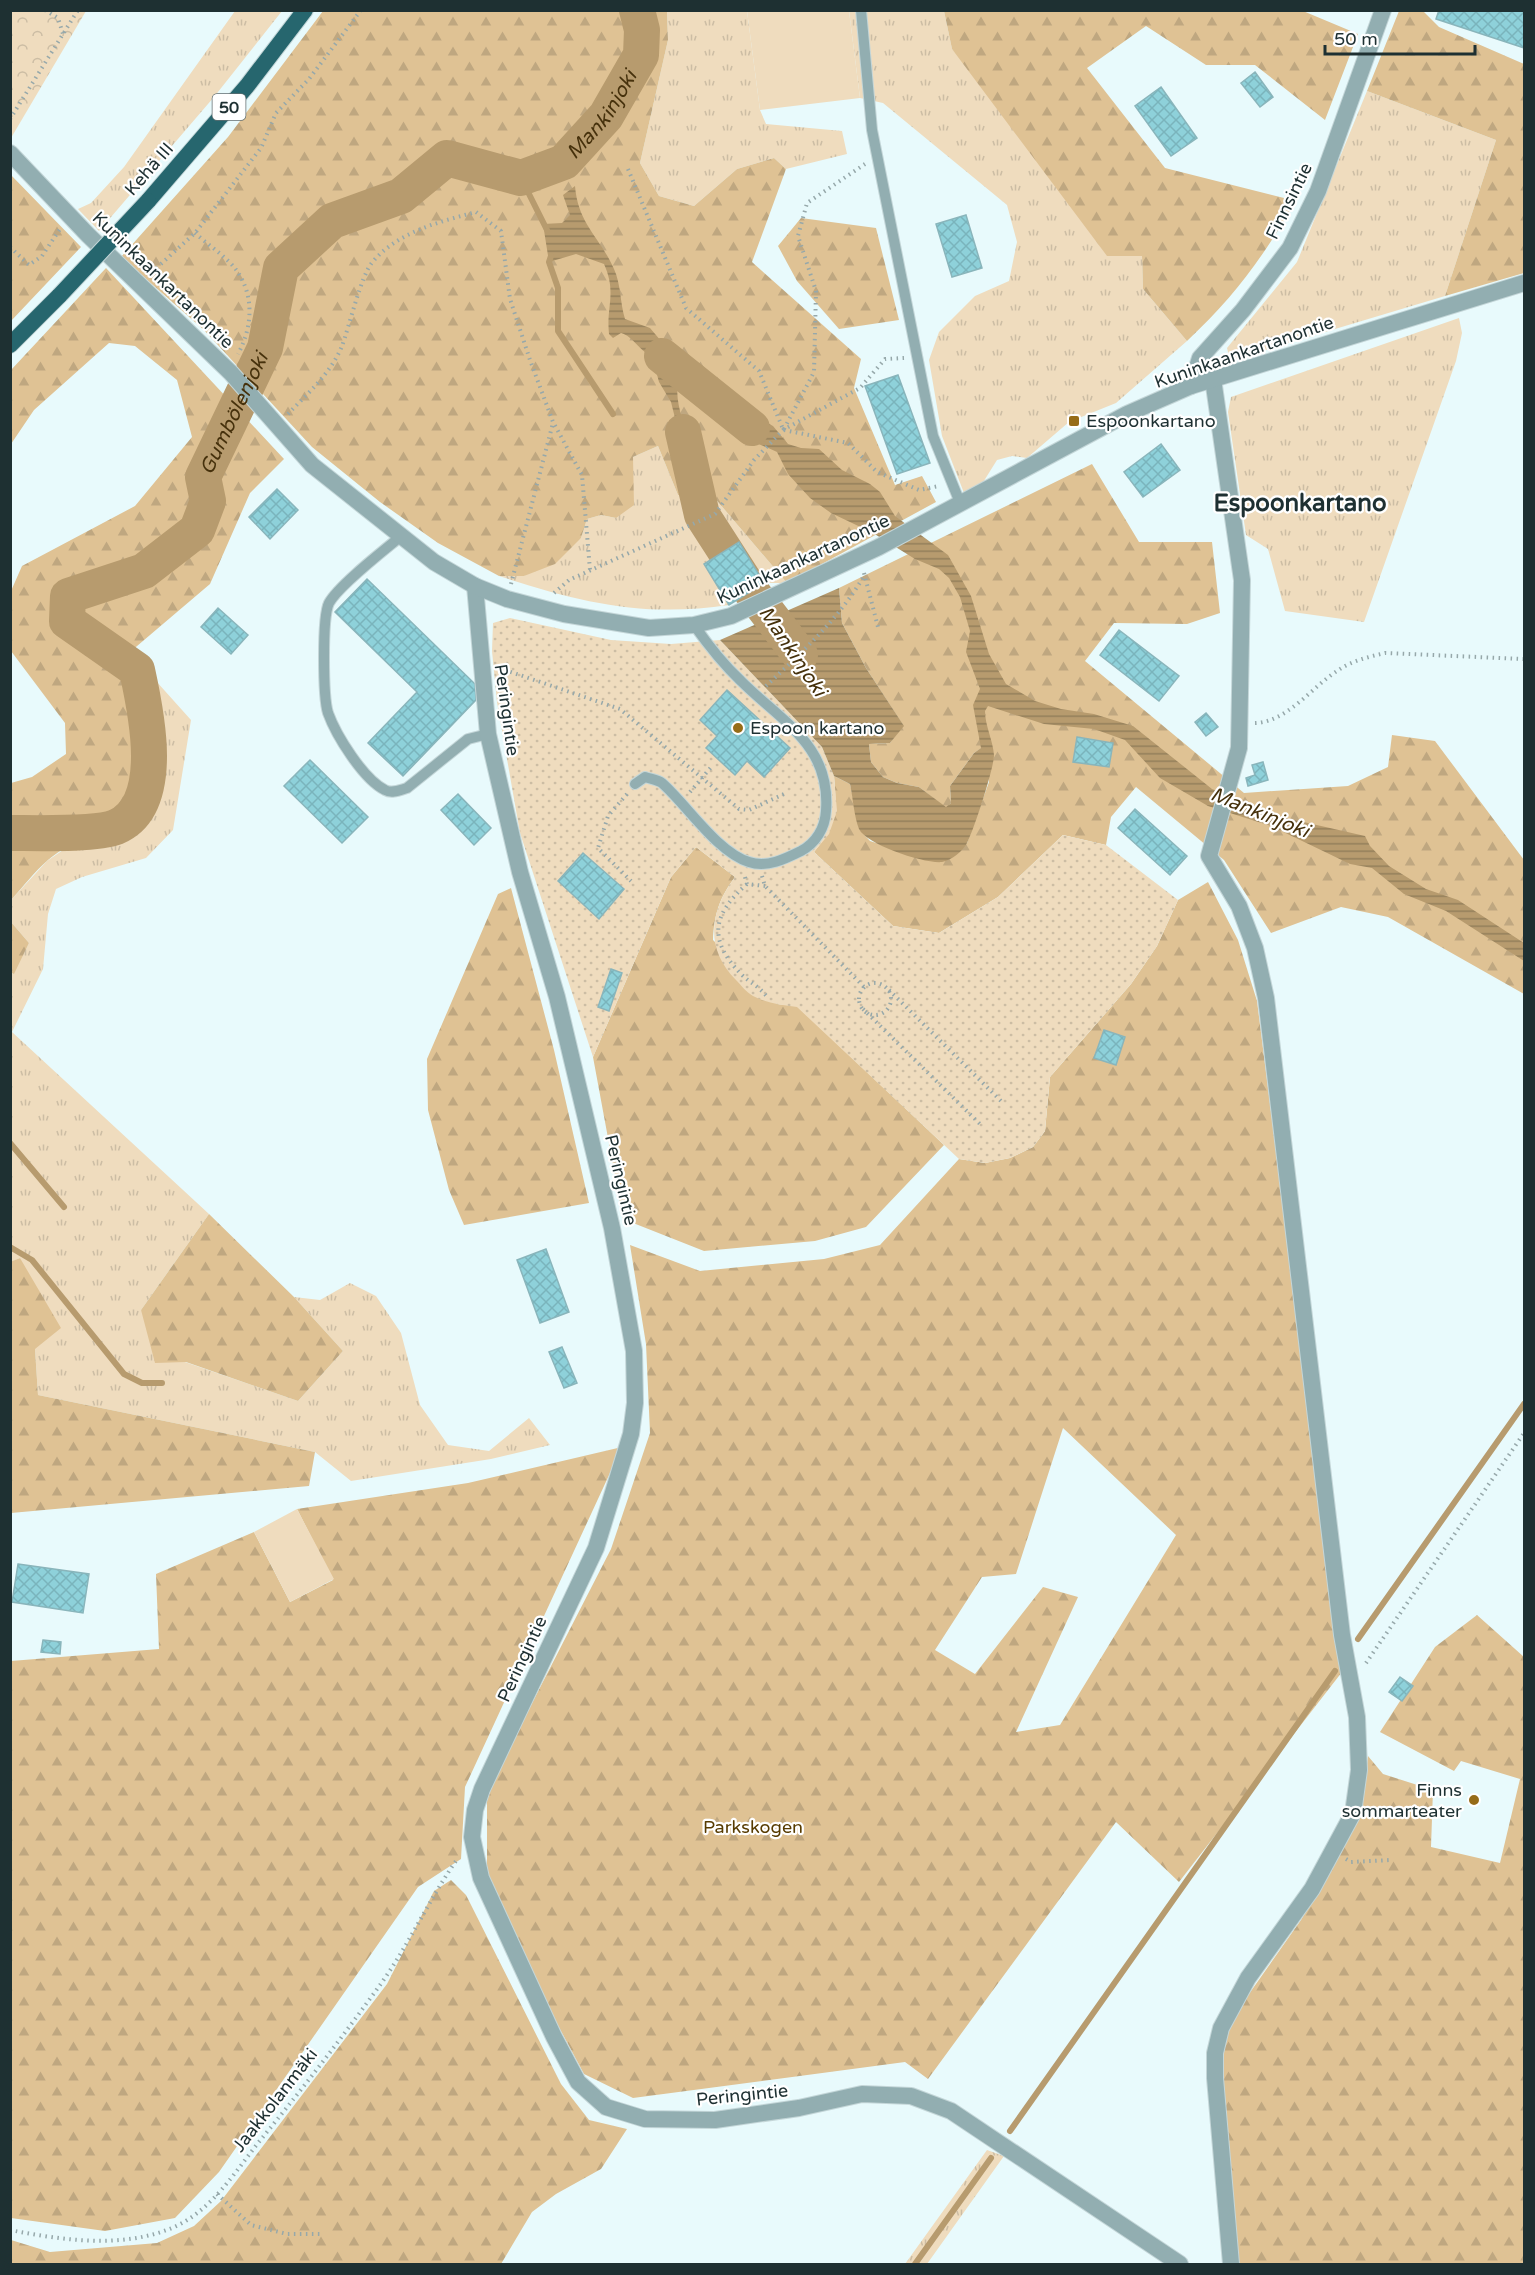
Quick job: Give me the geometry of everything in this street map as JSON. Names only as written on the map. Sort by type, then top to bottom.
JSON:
[{"type":"highway","name":"Kehä III","points":[[10,345],[148,201],[247,86],[305,10]]},
{"type":"street","name":"Finnsintie","points":[[1191,386],[1200,358],[1243,309],[1290,248],[1318,191],[1383,10]]},
{"type":"street","name":"Kuninkaankartanontie","points":[[10,153],[138,285],[230,372],[312,465],[400,537],[434,562],[475,586],[507,599],[602,621],[649,628],[694,625],[731,616],[859,557],[961,505],[1127,414],[1191,386],[1524,283]]},
{"type":"street","points":[[1213,379],[1242,580],[1239,748],[1209,856],[1239,906],[1255,948],[1266,998],[1341,1623],[1359,1742],[1359,1770],[1353,1812],[1312,1889],[1248,1978],[1221,2028],[1215,2053],[1215,2078],[1231,2265]]},
{"type":"street","name":"Peringintie","points":[[475,586],[488,734],[520,872],[557,997],[612,1228],[634,1351],[635,1403],[631,1434],[596,1548],[482,1789],[475,1810],[472,1837],[481,1878],[554,2037],[579,2082],[606,2107],[645,2120],[715,2120],[799,2108],[862,2094],[912,2096],[951,2111],[1180,2265]]},
{"type":"lane","points":[[861,10],[872,130],[933,436],[961,505]]},
{"type":"lane","points":[[400,537],[330,602],[324,632],[328,711],[345,745],[369,777],[386,791],[396,792],[407,788],[468,739],[488,734]]},
{"type":"lane","points":[[635,784],[645,777],[661,782],[679,804],[740,859],[757,864],[780,861],[804,850],[818,837],[826,820],[827,792],[822,768],[811,748],[782,717],[742,682],[710,648],[694,625]]},
{"type":"path","points":[[45,10],[58,18],[63,34]]},
{"type":"path","points":[[10,119],[78,10]]},
{"type":"path","points":[[138,285],[195,233],[261,148],[276,113],[309,79],[361,10]]},
{"type":"path","points":[[537,607],[569,580],[715,514],[754,460],[783,430],[814,372],[816,291],[798,236],[807,203],[877,156]]},
{"type":"path","points":[[628,169],[686,308],[759,371],[783,430]]},
{"type":"path","points":[[278,425],[324,376],[341,348],[370,265],[393,243],[433,224],[476,212],[501,231],[510,299],[553,422],[582,475],[590,570]]},
{"type":"path","points":[[10,247],[29,266],[42,256],[69,215]]},
{"type":"path","points":[[195,233],[237,271],[250,303],[248,335],[230,372]]},
{"type":"path","points":[[783,430],[860,388],[885,359],[918,357]]},
{"type":"path","points":[[507,599],[553,422]]},
{"type":"path","points":[[783,430],[848,443],[877,472],[919,490]]},
{"type":"path","points":[[859,557],[878,627]]},
{"type":"path","points":[[774,679],[806,647],[855,591],[865,574]]},
{"type":"path","points":[[1239,723],[1261,723],[1280,716],[1338,670],[1364,658],[1385,653],[1524,659]]},
{"type":"path","points":[[481,664],[508,670],[620,709],[739,809],[755,808],[784,794]]},
{"type":"path","points":[[679,804],[712,766]]},
{"type":"path","points":[[631,880],[598,849],[608,816],[635,784]]},
{"type":"path","points":[[757,864],[765,886],[864,987]]},
{"type":"path","points":[[747,884],[730,899],[721,912],[718,937],[742,975],[757,984],[768,998]]},
{"type":"path","points":[[981,1125],[863,1009],[859,1000],[864,987],[877,982],[889,990],[1003,1104]]},
{"type":"path","points":[[863,1009],[878,1015],[887,1010],[891,1000],[889,990]]},
{"type":"path","points":[[1352,1684],[1524,1433]]},
{"type":"path","name":"Jaakkolanmäki","points":[[10,2230],[55,2238],[105,2241],[148,2235],[194,2217],[217,2194],[381,1983],[435,1891],[472,1837]]},
{"type":"path","points":[[1332,1851],[1351,1862],[1391,1860]]},
{"type":"path","points":[[217,2194],[251,2225],[288,2234],[321,2234]]},
{"type":"green space","points":[[11,10],[86,11],[11,138],[10,137]]},
{"type":"green space","points":[[667,10],[747,11],[760,110],[766,124],[842,131],[847,154],[786,169],[774,158],[737,169],[694,206],[659,196],[640,163],[668,40]]},
{"type":"green space","points":[[235,11],[282,11],[214,97],[99,231],[78,209],[91,203],[124,167]]},
{"type":"green space","points":[[323,11],[667,11],[668,40],[640,163],[659,196],[694,206],[737,169],[774,158],[786,169],[752,262],[861,359],[854,388],[895,485],[922,476],[936,502],[787,583],[713,496],[678,495],[658,446],[633,457],[634,505],[616,518],[601,515],[587,519],[581,538],[555,564],[524,576],[499,576],[438,543],[380,502],[312,447],[204,330],[121,257],[228,137]]},
{"type":"green space","points":[[747,11],[849,11],[860,98],[760,110]]},
{"type":"green space","points":[[849,11],[944,11],[952,49],[1142,256],[1143,289],[1187,341],[1116,403],[1069,422],[1027,458],[1012,456],[997,460],[982,484],[964,493],[942,436],[929,360],[939,332],[975,296],[1009,281],[1017,242],[1007,205],[883,103],[860,98]]},
{"type":"green space","points":[[944,11],[1303,11],[1358,34],[1325,120],[1255,65],[1206,65],[1146,26],[1087,68],[1165,168],[1296,201],[1272,240],[1234,292],[1187,341],[1143,289],[1142,256],[1107,256],[952,49]]},
{"type":"green space","points":[[1399,11],[1423,11],[1439,27],[1524,64],[1524,273],[1445,296],[1496,140],[1367,91]]},
{"type":"green space","points":[[1367,91],[1496,140],[1445,296],[1235,359],[1229,356],[1227,348],[1297,262]]},
{"type":"green space","points":[[10,174],[81,247],[11,321],[10,321]]},
{"type":"green space","points":[[801,218],[876,228],[899,320],[839,329],[797,281],[778,246]]},
{"type":"green space","points":[[106,268],[284,459],[250,493],[210,584],[130,652],[140,747],[136,784],[131,797],[114,816],[48,860],[11,900],[11,783],[32,777],[66,754],[65,723],[11,651],[11,591],[22,566],[135,506],[192,437],[177,380],[135,346],[109,343],[34,410],[11,444],[11,370]]},
{"type":"green space","points":[[1459,318],[1462,333],[1456,361],[1364,622],[1285,611],[1268,549],[1246,535],[1228,412],[1231,397]]},
{"type":"green space","points":[[658,446],[678,495],[713,496],[787,583],[764,583],[738,542],[704,564],[729,605],[668,610],[612,605],[557,593],[499,576],[524,576],[581,538],[587,519],[601,515],[616,518],[633,457]]},
{"type":"green space","points":[[1092,464],[1139,542],[1212,542],[1220,613],[1187,624],[1114,623],[1085,661],[1244,793],[1348,786],[1388,767],[1392,735],[1435,741],[1524,860],[1524,994],[1388,917],[1341,907],[1271,933],[1224,860],[1136,787],[1111,817],[1106,845],[1063,835],[998,897],[939,933],[893,926],[814,852],[822,842],[834,817],[834,776],[850,784],[860,830],[870,841],[929,860],[967,843],[989,782],[986,745],[974,753],[950,786],[951,803],[946,808],[919,787],[897,783],[883,777],[871,762],[869,744],[890,743],[903,725],[866,668],[842,623],[839,588]]},
{"type":"green space","points":[[510,618],[611,640],[671,644],[720,640],[822,747],[834,776],[837,811],[829,834],[814,852],[893,926],[939,933],[998,897],[1063,835],[1106,845],[1178,900],[1157,946],[1131,984],[1050,1077],[1045,1131],[1033,1147],[1010,1158],[985,1163],[959,1159],[797,1007],[769,1002],[748,993],[726,968],[715,942],[714,929],[720,903],[735,877],[696,847],[671,877],[593,1057],[520,833],[497,702],[492,651],[493,623]]},
{"type":"green space","points":[[130,652],[191,720],[173,830],[146,858],[82,877],[56,889],[48,914],[43,969],[12,1032],[209,1214],[141,1310],[185,1362],[298,1401],[343,1351],[294,1297],[320,1300],[350,1283],[376,1296],[401,1333],[420,1405],[448,1445],[489,1451],[529,1418],[550,1445],[491,1459],[351,1481],[315,1452],[38,1395],[35,1349],[20,1258],[11,1262],[11,973],[13,974],[29,943],[11,922],[11,900],[47,861],[107,820],[136,688]]},
{"type":"green space","points":[[696,847],[735,877],[719,906],[713,940],[777,1004],[797,1006],[944,1145],[866,1227],[815,1241],[704,1251],[623,1219],[593,1057],[671,877]]},
{"type":"green space","name":"Parkskogen","points":[[1208,882],[1238,940],[1257,1001],[1342,1672],[1179,1882],[1116,1822],[928,2079],[905,2062],[633,2098],[584,2074],[487,1893],[487,1791],[611,1549],[650,1433],[646,1344],[630,1245],[700,1271],[824,1259],[880,1245],[959,1159],[985,1163],[1010,1158],[1033,1147],[1045,1131],[1050,1077],[1131,984],[1157,946],[1178,900]],"holes":[[[1063,1428],[1176,1535],[1060,1725],[1016,1732],[1078,1597],[1043,1587],[975,1674],[935,1650],[982,1577],[1016,1574]]]},
{"type":"green space","points":[[511,888],[554,1050],[589,1203],[464,1225],[449,1190],[428,1110],[427,1059],[498,894]]},
{"type":"green space","points":[[11,922],[29,943],[14,974],[11,973]]},
{"type":"green space","points":[[209,1214],[294,1297],[343,1351],[298,1401],[186,1362],[155,1363],[141,1310]]},
{"type":"green space","points":[[20,1258],[61,1328],[35,1349],[38,1395],[315,1452],[309,1486],[11,1513],[10,1262]]},
{"type":"green space","points":[[622,1447],[465,1787],[461,1859],[418,1887],[219,2172],[175,2218],[105,2231],[11,2218],[11,1661],[159,1649],[156,1574],[254,1532],[290,1602],[333,1580],[297,1509],[468,1483]]},
{"type":"green space","points":[[297,1509],[334,1579],[290,1602],[254,1532]]},
{"type":"green space","points":[[1477,1615],[1524,1657],[1524,2264],[1235,2264],[1220,2057],[1232,2018],[1301,1920],[1360,1818],[1368,1756],[1383,1774],[1433,1790],[1431,1847],[1500,1863],[1520,1779],[1461,1761],[1454,1771],[1380,1732],[1435,1647]]},
{"type":"green space","points":[[451,1880],[466,1895],[561,2084],[589,2120],[627,2129],[601,2169],[556,2194],[532,2212],[501,2264],[11,2264],[11,2240],[50,2252],[157,2243],[194,2226],[221,2201],[387,1984],[434,1891]]},
{"type":"green space","points":[[987,2150],[1004,2156],[927,2264],[905,2264]]},
{"type":"water","points":[[575,186],[585,221],[616,275],[625,319],[650,328],[678,361],[715,385],[745,411],[773,426],[788,444],[801,448],[819,449],[842,470],[870,484],[880,492],[895,516],[948,555],[971,596],[989,654],[1006,684],[1035,701],[1061,709],[1094,714],[1133,726],[1212,789],[1286,818],[1365,836],[1370,846],[1389,866],[1426,889],[1458,900],[1524,943],[1524,961],[1446,911],[1404,894],[1372,868],[1350,864],[1271,826],[1208,806],[1160,778],[1125,740],[1094,729],[1044,724],[988,706],[985,717],[993,749],[993,762],[979,813],[963,849],[950,859],[934,862],[884,847],[864,835],[857,824],[850,784],[834,776],[822,747],[720,640],[839,588],[842,623],[866,668],[904,726],[890,743],[869,744],[871,762],[883,777],[897,783],[919,787],[946,807],[951,803],[950,786],[974,753],[981,748],[973,705],[980,689],[966,652],[970,631],[960,597],[949,578],[939,569],[915,559],[873,533],[831,513],[810,498],[788,474],[777,452],[734,433],[726,426],[714,408],[712,394],[705,389],[679,384],[677,394],[679,408],[712,504],[708,507],[705,504],[687,466],[671,402],[659,382],[652,356],[625,335],[621,333],[613,338],[609,334],[611,292],[604,264],[576,254],[549,262],[543,224],[562,223],[570,215],[563,195]]},
{"type":"building","points":[[1439,10],[1524,10],[1524,48],[1436,19]]},
{"type":"building","points":[[1255,72],[1273,97],[1260,107],[1241,83]]},
{"type":"building","points":[[1161,87],[1197,138],[1171,156],[1135,106]]},
{"type":"building","points":[[966,215],[982,268],[952,277],[936,224]]},
{"type":"building","points":[[898,375],[930,463],[897,474],[865,386]]},
{"type":"building","points":[[1161,444],[1180,470],[1143,497],[1124,472]]},
{"type":"building","points":[[277,489],[298,510],[270,539],[249,517]]},
{"type":"building","points":[[739,542],[764,583],[729,605],[704,564]]},
{"type":"building","points":[[367,579],[475,684],[476,700],[403,776],[368,743],[417,692],[335,612]]},
{"type":"building","points":[[218,608],[248,635],[231,654],[201,627]]},
{"type":"building","points":[[1119,630],[1179,676],[1159,701],[1100,655]]},
{"type":"building","name":"Espoon kartano","points":[[727,690],[790,748],[764,777],[747,761],[735,775],[706,748],[717,736],[700,720]]},
{"type":"building","points":[[1206,713],[1218,727],[1206,736],[1195,722]]},
{"type":"building","points":[[1077,737],[1113,743],[1109,767],[1073,762]]},
{"type":"building","points":[[310,760],[368,817],[342,843],[284,786]]},
{"type":"building","points":[[1263,762],[1268,780],[1248,786],[1246,778],[1255,775],[1252,765]]},
{"type":"building","points":[[458,794],[491,828],[474,845],[441,810]]},
{"type":"building","points":[[1135,809],[1187,856],[1170,875],[1118,828]]},
{"type":"building","points":[[583,853],[624,889],[599,919],[558,881]]},
{"type":"building","points":[[611,969],[622,973],[609,1011],[598,1007]]},
{"type":"building","points":[[1104,1030],[1125,1037],[1116,1065],[1094,1058]]},
{"type":"building","points":[[546,1249],[569,1312],[540,1323],[517,1260]]},
{"type":"building","points":[[562,1347],[577,1383],[564,1388],[549,1352]]},
{"type":"building","points":[[18,1564],[89,1574],[83,1613],[12,1602]]},
{"type":"building","points":[[43,1640],[61,1642],[60,1654],[41,1652]]},
{"type":"building","points":[[1400,1677],[1413,1686],[1402,1701],[1389,1692]]},
{"type":"waterway","name":"Gumbölenjoki","points":[[10,833],[107,830],[132,816],[142,799],[149,756],[145,709],[137,670],[67,621],[68,596],[144,571],[197,530],[208,501],[203,477],[265,348],[281,268],[332,221],[401,196],[447,158],[521,178],[564,162],[606,116],[641,55],[642,30],[637,10]]},
{"type":"waterway","points":[[521,178],[547,230]]},
{"type":"waterway","points":[[551,256],[549,262],[558,288],[558,331],[613,414]]},
{"type":"waterway","name":"Mankinjoki","points":[[662,356],[752,428]]},
{"type":"waterway","name":"Mankinjoki","points":[[683,432],[702,515],[751,591],[800,655]]},
{"type":"waterway","points":[[10,1143],[64,1207]]},
{"type":"waterway","points":[[10,1247],[32,1260],[124,1374],[142,1383],[162,1383]]},
{"type":"waterway","points":[[1358,1639],[1524,1404]]},
{"type":"waterway","points":[[1010,2131],[1335,1671]]},
{"type":"waterway","points":[[915,2264],[991,2158]]},
{"type":"place","name":"Espoonkartano","points":[[1074,421]]},
{"type":"place","name":"Espoon kartano","points":[[738,728]]},
{"type":"place","name":"Finns sommarteater","points":[[1474,1800]]},
{"type":"district","name":"Espoonkartano","points":[[1300,503]]}]
